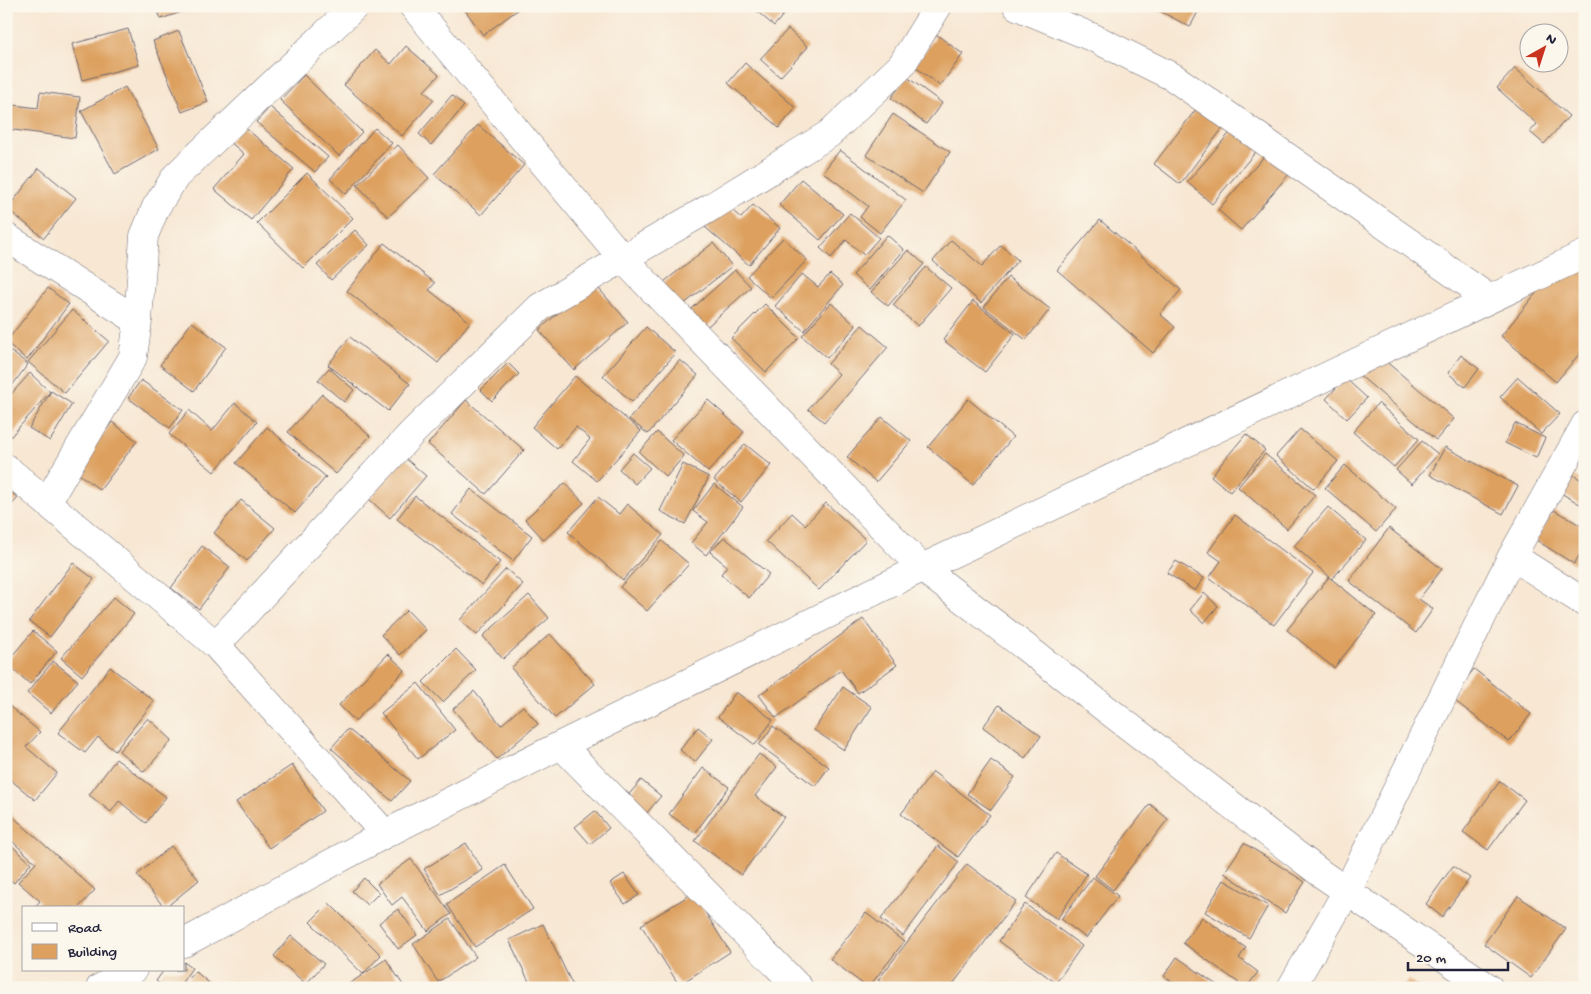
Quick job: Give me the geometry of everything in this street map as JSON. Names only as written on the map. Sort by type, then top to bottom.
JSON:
[{"type":"street","points":[[47,502],[133,357],[138,321],[144,236],[156,207],[176,176],[355,6]]},
{"type":"street","points":[[413,6],[623,259],[922,568],[1323,875],[1489,988]]},
{"type":"street","points":[[216,644],[411,434],[540,307],[713,206],[829,134],[901,66],[938,6]]},
{"type":"street","points":[[1017,6],[1094,38],[1173,77],[1490,299]]},
{"type":"street","points":[[6,236],[138,321]]},
{"type":"street","points":[[185,942],[386,834],[561,745],[922,568],[1585,254]]},
{"type":"street","points":[[1291,988],[1346,891],[1512,556],[1585,425]]},
{"type":"street","points":[[6,468],[216,644],[386,834]]},
{"type":"street","points":[[1512,556],[1585,604]]},
{"type":"street","points":[[561,745],[799,988]]},
{"type":"street","points":[[100,988],[129,972]]},
{"type":"building","points":[[156,6],[189,6],[190,9],[161,19]]},
{"type":"building","points":[[462,6],[523,6],[483,35]]},
{"type":"building","points":[[751,6],[787,6],[789,8],[774,26]]},
{"type":"building","points":[[1160,6],[1201,6],[1190,27],[1158,10]]},
{"type":"building","points":[[128,29],[139,65],[82,80],[72,44]]},
{"type":"building","points":[[788,29],[808,47],[780,77],[760,59]]},
{"type":"building","points":[[179,31],[208,102],[182,112],[153,41]]},
{"type":"building","points":[[937,35],[963,54],[940,86],[914,66]]},
{"type":"building","points":[[406,46],[439,75],[424,91],[434,100],[402,136],[344,85],[375,50],[391,64]]},
{"type":"building","points":[[745,63],[796,108],[779,128],[728,83]]},
{"type":"building","points":[[1515,68],[1569,116],[1544,144],[1530,132],[1537,124],[1497,88]]},
{"type":"building","points":[[304,75],[362,132],[339,156],[280,100]]},
{"type":"building","points":[[907,77],[942,103],[926,124],[891,98]]},
{"type":"building","points":[[125,87],[159,149],[115,174],[81,111]]},
{"type":"building","points":[[40,92],[80,97],[75,138],[6,129],[6,104],[38,108]]},
{"type":"building","points":[[452,95],[464,106],[431,145],[419,134]]},
{"type":"building","points":[[1200,104],[1226,124],[1180,184],[1154,164]]},
{"type":"building","points":[[270,107],[328,157],[315,172],[256,122]]},
{"type":"building","points":[[893,114],[950,152],[923,193],[866,155]]},
{"type":"building","points":[[242,125],[294,169],[251,220],[214,189],[244,154],[229,141]]},
{"type":"building","points":[[478,125],[524,165],[481,215],[434,174]]},
{"type":"building","points":[[375,128],[392,143],[346,194],[330,179]]},
{"type":"building","points":[[1234,128],[1258,149],[1212,204],[1187,182]]},
{"type":"building","points":[[398,145],[429,178],[388,217],[357,185]]},
{"type":"building","points":[[840,150],[906,200],[880,233],[860,217],[868,206],[823,172]]},
{"type":"building","points":[[1267,153],[1290,173],[1241,230],[1218,210]]},
{"type":"building","points":[[39,168],[76,198],[44,238],[7,209]]},
{"type":"building","points":[[307,173],[353,218],[303,268],[257,223]]},
{"type":"building","points":[[801,179],[843,214],[820,240],[779,205]]},
{"type":"building","points":[[718,198],[741,218],[753,205],[780,228],[749,265],[698,221]]},
{"type":"building","points":[[850,213],[879,238],[864,255],[846,240],[831,258],[820,248]]},
{"type":"building","points":[[1100,220],[1181,290],[1160,314],[1175,327],[1153,353],[1057,270]]},
{"type":"building","points":[[355,230],[369,245],[331,280],[317,265]]},
{"type":"building","points":[[887,235],[904,250],[870,290],[853,275]]},
{"type":"building","points":[[783,238],[807,260],[771,298],[747,276]]},
{"type":"building","points":[[951,240],[982,266],[1001,245],[1018,260],[981,303],[933,261]]},
{"type":"building","points":[[384,243],[435,283],[429,290],[470,322],[438,363],[347,291]]},
{"type":"building","points":[[713,243],[732,266],[674,312],[655,289]]},
{"type":"building","points":[[1573,248],[1585,257],[1585,347],[1556,382],[1501,336]]},
{"type":"building","points":[[908,250],[924,264],[888,306],[871,292]]},
{"type":"building","points":[[926,267],[951,288],[918,326],[893,305]]},
{"type":"building","points":[[735,270],[751,287],[699,334],[684,316]]},
{"type":"building","points":[[802,274],[818,287],[830,274],[843,285],[804,331],[775,306]]},
{"type":"building","points":[[1008,277],[1050,309],[1026,340],[984,307]]},
{"type":"building","points":[[593,282],[628,322],[574,370],[539,330]]},
{"type":"building","points":[[48,288],[69,304],[27,360],[6,342]]},
{"type":"building","points":[[973,301],[1015,334],[985,372],[943,340]]},
{"type":"building","points":[[831,303],[856,326],[827,358],[802,336]]},
{"type":"building","points":[[765,304],[799,338],[766,372],[731,338]]},
{"type":"building","points":[[72,310],[109,341],[65,393],[28,362]]},
{"type":"building","points":[[192,322],[226,347],[194,391],[160,365]]},
{"type":"building","points":[[862,325],[888,347],[824,422],[808,409],[839,374],[828,364]]},
{"type":"building","points":[[646,327],[676,353],[632,402],[603,376]]},
{"type":"building","points":[[350,337],[410,384],[388,411],[328,365]]},
{"type":"building","points":[[6,348],[28,364],[6,394]]},
{"type":"building","points":[[1376,353],[1454,419],[1436,440],[1358,374]]},
{"type":"building","points":[[1461,355],[1479,369],[1465,387],[1448,373]]},
{"type":"building","points":[[680,360],[698,375],[648,434],[629,419]]},
{"type":"building","points":[[508,363],[519,374],[492,401],[481,390]]},
{"type":"building","points":[[329,368],[354,390],[344,402],[318,380]]},
{"type":"building","points":[[30,373],[50,392],[6,442],[6,400]]},
{"type":"building","points":[[575,376],[641,431],[597,481],[573,461],[590,439],[576,427],[557,449],[532,427]]},
{"type":"building","points":[[1518,377],[1560,414],[1541,434],[1500,397]]},
{"type":"building","points":[[1345,378],[1367,398],[1347,419],[1326,399]]},
{"type":"building","points":[[141,380],[183,410],[170,428],[128,398]]},
{"type":"building","points":[[51,391],[72,404],[50,441],[29,428]]},
{"type":"building","points":[[322,394],[370,436],[336,474],[288,432]]},
{"type":"building","points":[[968,399],[1013,437],[973,485],[928,447]]},
{"type":"building","points":[[466,400],[524,450],[486,494],[428,444]]},
{"type":"building","points":[[708,400],[744,432],[708,472],[671,440]]},
{"type":"building","points":[[235,403],[257,422],[214,472],[169,434],[189,410],[212,431]]},
{"type":"building","points":[[1378,403],[1419,439],[1394,467],[1353,432]]},
{"type":"building","points":[[882,417],[911,441],[876,482],[847,457]]},
{"type":"building","points":[[112,422],[137,441],[100,490],[75,471]]},
{"type":"building","points":[[1515,423],[1545,438],[1536,458],[1505,443]]},
{"type":"building","points":[[267,427],[326,477],[295,513],[236,463]]},
{"type":"building","points":[[1300,429],[1338,461],[1314,489],[1276,456]]},
{"type":"building","points":[[657,432],[684,456],[666,477],[639,452]]},
{"type":"building","points":[[1246,434],[1265,450],[1230,492],[1211,476]]},
{"type":"building","points":[[1422,441],[1438,454],[1412,484],[1396,470]]},
{"type":"building","points":[[745,444],[771,465],[741,502],[714,480]]},
{"type":"building","points":[[1445,447],[1518,486],[1503,514],[1430,475]]},
{"type":"building","points":[[633,453],[650,468],[635,484],[619,469]]},
{"type":"building","points":[[1265,454],[1315,495],[1287,529],[1238,487]]},
{"type":"building","points":[[405,458],[426,476],[390,518],[369,499]]},
{"type":"building","points":[[683,464],[709,477],[685,524],[660,511]]},
{"type":"building","points":[[1345,465],[1396,509],[1376,532],[1325,488]]},
{"type":"building","points":[[1563,469],[1585,482],[1585,507],[1552,488]]},
{"type":"building","points":[[565,483],[584,503],[544,540],[525,519]]},
{"type":"building","points":[[714,484],[743,507],[706,555],[691,543],[708,522],[693,511]]},
{"type":"building","points":[[6,488],[18,498],[6,511]]},
{"type":"building","points":[[471,489],[532,536],[513,561],[452,514]]},
{"type":"building","points":[[415,496],[500,562],[482,585],[397,519]]},
{"type":"building","points":[[598,497],[619,514],[627,504],[663,535],[623,580],[568,532]]},
{"type":"building","points":[[241,500],[275,528],[247,561],[214,533]]},
{"type":"building","points":[[826,503],[866,540],[819,590],[766,541],[792,513],[805,525]]},
{"type":"building","points":[[1328,507],[1366,540],[1332,579],[1294,546]]},
{"type":"building","points":[[1554,510],[1585,528],[1585,546],[1574,564],[1536,540]]},
{"type":"building","points":[[1235,515],[1313,573],[1274,625],[1209,578],[1221,561],[1208,552]]},
{"type":"building","points":[[1389,528],[1442,569],[1419,599],[1433,609],[1416,633],[1349,581]]},
{"type":"building","points":[[724,537],[769,574],[749,598],[721,574],[727,566],[710,552]]},
{"type":"building","points":[[662,541],[689,564],[647,611],[620,587]]},
{"type":"building","points":[[202,546],[230,567],[199,609],[171,588]]},
{"type":"building","points":[[1176,561],[1204,578],[1195,591],[1167,573]]},
{"type":"building","points":[[73,563],[94,579],[50,637],[29,621]]},
{"type":"building","points":[[506,569],[523,584],[477,635],[460,620]]},
{"type":"building","points":[[1329,577],[1376,615],[1334,668],[1287,630]]},
{"type":"building","points":[[1204,593],[1218,606],[1204,623],[1190,610]]},
{"type":"building","points":[[529,595],[549,618],[503,659],[483,636]]},
{"type":"building","points":[[114,597],[134,614],[82,676],[61,658]]},
{"type":"building","points":[[407,610],[426,630],[400,655],[381,635]]},
{"type":"building","points":[[863,619],[897,665],[858,693],[841,670],[776,718],[759,695]]},
{"type":"building","points":[[33,631],[57,651],[30,684],[6,663]]},
{"type":"building","points":[[550,634],[595,684],[555,718],[511,668]]},
{"type":"building","points":[[456,649],[476,670],[443,702],[423,682]]},
{"type":"building","points":[[388,654],[405,670],[355,721],[339,705]]},
{"type":"building","points":[[53,661],[78,681],[51,713],[27,693]]},
{"type":"building","points":[[110,667],[154,701],[115,751],[98,737],[85,753],[58,733]]},
{"type":"building","points":[[1474,669],[1531,714],[1509,742],[1451,698]]},
{"type":"building","points":[[418,683],[455,730],[418,759],[381,713]]},
{"type":"building","points":[[843,687],[872,707],[844,750],[814,730]]},
{"type":"building","points":[[474,691],[501,725],[523,706],[538,724],[497,759],[480,742],[453,709]]},
{"type":"building","points":[[736,692],[773,720],[755,745],[718,717]]},
{"type":"building","points":[[8,705],[40,732],[26,747],[57,773],[35,800],[6,776],[6,707]]},
{"type":"building","points":[[999,705],[1041,736],[1025,758],[983,727]]},
{"type":"building","points":[[148,718],[172,740],[144,772],[119,751]]},
{"type":"building","points":[[773,726],[829,767],[815,786],[759,745]]},
{"type":"building","points":[[698,727],[713,739],[695,762],[680,750]]},
{"type":"building","points":[[348,729],[410,781],[392,801],[331,748]]},
{"type":"building","points":[[759,754],[777,767],[755,796],[784,817],[741,875],[695,841]]},
{"type":"building","points":[[116,759],[166,797],[146,823],[119,801],[111,812],[89,795]]},
{"type":"building","points":[[991,760],[1015,777],[991,810],[967,794]]},
{"type":"building","points":[[292,765],[323,811],[269,848],[236,802]]},
{"type":"building","points":[[703,768],[729,787],[695,833],[669,814]]},
{"type":"building","points":[[933,772],[990,815],[958,857],[901,814]]},
{"type":"building","points":[[641,780],[661,796],[646,814],[626,798]]},
{"type":"building","points":[[1500,781],[1525,800],[1488,850],[1463,832]]},
{"type":"building","points":[[1150,804],[1168,819],[1113,890],[1095,876]]},
{"type":"building","points":[[595,811],[609,828],[590,844],[575,827]]},
{"type":"building","points":[[10,814],[95,890],[80,906],[36,906],[40,901],[18,882],[36,863],[13,842],[6,849],[6,818]]},
{"type":"building","points":[[466,843],[483,870],[440,895],[424,869]]},
{"type":"building","points":[[1244,843],[1305,882],[1285,913],[1224,873]]},
{"type":"building","points":[[12,846],[31,863],[14,883],[6,876],[6,853]]},
{"type":"building","points":[[171,846],[199,880],[167,906],[163,906],[137,875]]},
{"type":"building","points":[[938,846],[959,862],[903,936],[881,919]]},
{"type":"building","points":[[1056,853],[1087,874],[1057,919],[1026,898]]},
{"type":"building","points":[[411,859],[451,914],[428,931],[402,897],[392,905],[377,884]]},
{"type":"building","points":[[967,864],[1016,901],[950,988],[888,988],[878,980]]},
{"type":"building","points":[[505,865],[533,909],[475,947],[447,904]]},
{"type":"building","points":[[1453,866],[1470,878],[1442,917],[1426,904]]},
{"type":"building","points":[[624,874],[639,895],[625,904],[610,883]]},
{"type":"building","points":[[1093,877],[1118,896],[1086,938],[1061,919]]},
{"type":"building","points":[[364,878],[379,893],[367,905],[352,891]]},
{"type":"building","points":[[1224,880],[1268,906],[1249,938],[1205,912]]},
{"type":"building","points":[[693,893],[730,952],[679,985],[641,925]]},
{"type":"building","points":[[1518,896],[1566,929],[1531,978],[1484,944]]},
{"type":"building","points":[[329,903],[381,955],[363,974],[310,922]]},
{"type":"building","points":[[1025,904],[1082,946],[1056,983],[999,941]]},
{"type":"building","points":[[398,909],[417,935],[398,949],[379,923]]},
{"type":"building","points":[[866,913],[904,942],[868,988],[830,959]]},
{"type":"building","points":[[1202,917],[1246,948],[1239,958],[1258,972],[1246,988],[1183,943]]},
{"type":"building","points":[[450,919],[476,957],[438,982],[413,944]]},
{"type":"building","points":[[543,924],[574,988],[532,988],[509,940]]},
{"type":"building","points":[[291,936],[324,964],[306,984],[274,956]]},
{"type":"building","points":[[1177,957],[1221,988],[1181,988],[1164,976]]},
{"type":"building","points":[[386,959],[405,988],[343,988]]},
{"type":"building","points":[[185,963],[192,968],[178,988],[165,988],[156,981],[163,972],[185,972]]},
{"type":"building","points":[[195,971],[215,988],[180,988]]},
{"type":"building","points":[[1409,980],[1420,988],[1403,988]]}]
